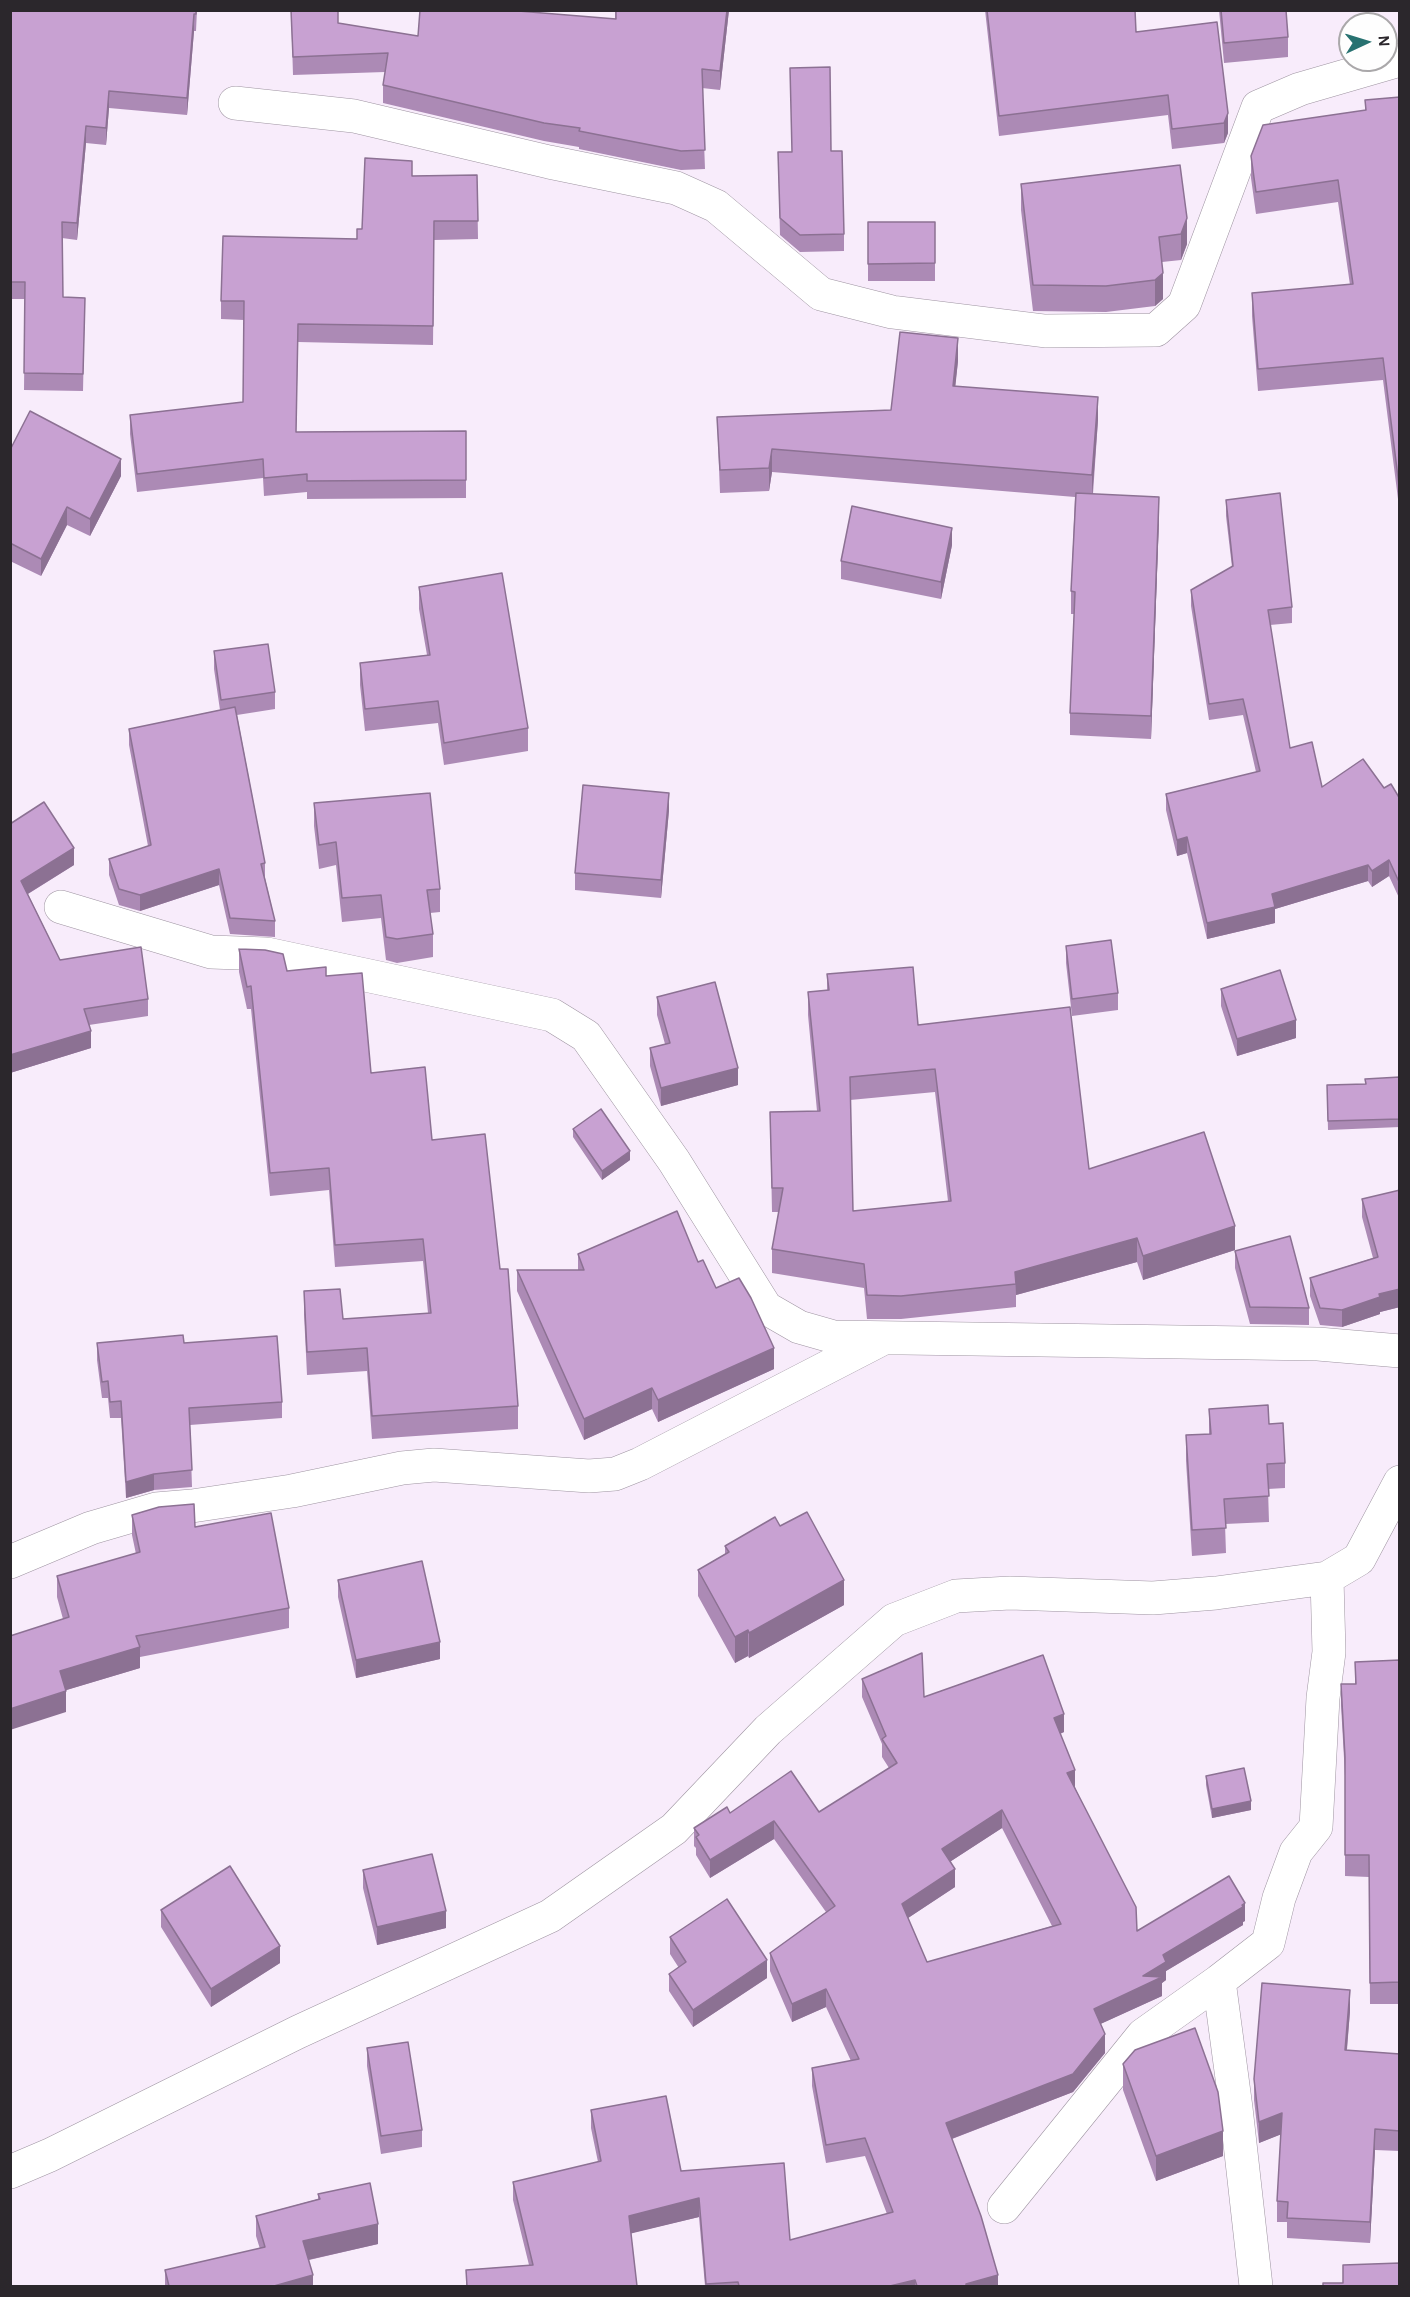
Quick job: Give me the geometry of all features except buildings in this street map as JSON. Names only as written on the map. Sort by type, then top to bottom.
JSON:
[{"type":"street","points":[[235,103],[354,116],[549,162],[676,188],[716,206],[820,294],[882,309],[1045,331],[1156,330],[1184,305],[1258,107],[1300,89],[1400,60]]},
{"type":"street","points":[[61,907],[211,952],[267,954],[552,1015],[586,1036],[674,1161],[766,1308],[799,1327],[834,1337],[1306,1344],[1400,1351]]},
{"type":"street","points":[[10,1562],[91,1527],[156,1509],[292,1491],[402,1468],[434,1465],[590,1476],[615,1474],[883,1338]]},
{"type":"street","points":[[10,2172],[50,2156],[298,2032],[550,1916],[674,1829],[768,1730],[894,1620],[956,1596],[1010,1593],[1153,1598],[1216,1593],[1327,1578],[1359,1559],[1400,1482]]},
{"type":"street","points":[[1004,2207],[1143,2035],[1219,1981],[1268,1942],[1279,1898],[1296,1852],[1316,1827],[1323,1698],[1329,1652],[1327,1578]]},
{"type":"street","points":[[1219,1981],[1256,2286]]}]
